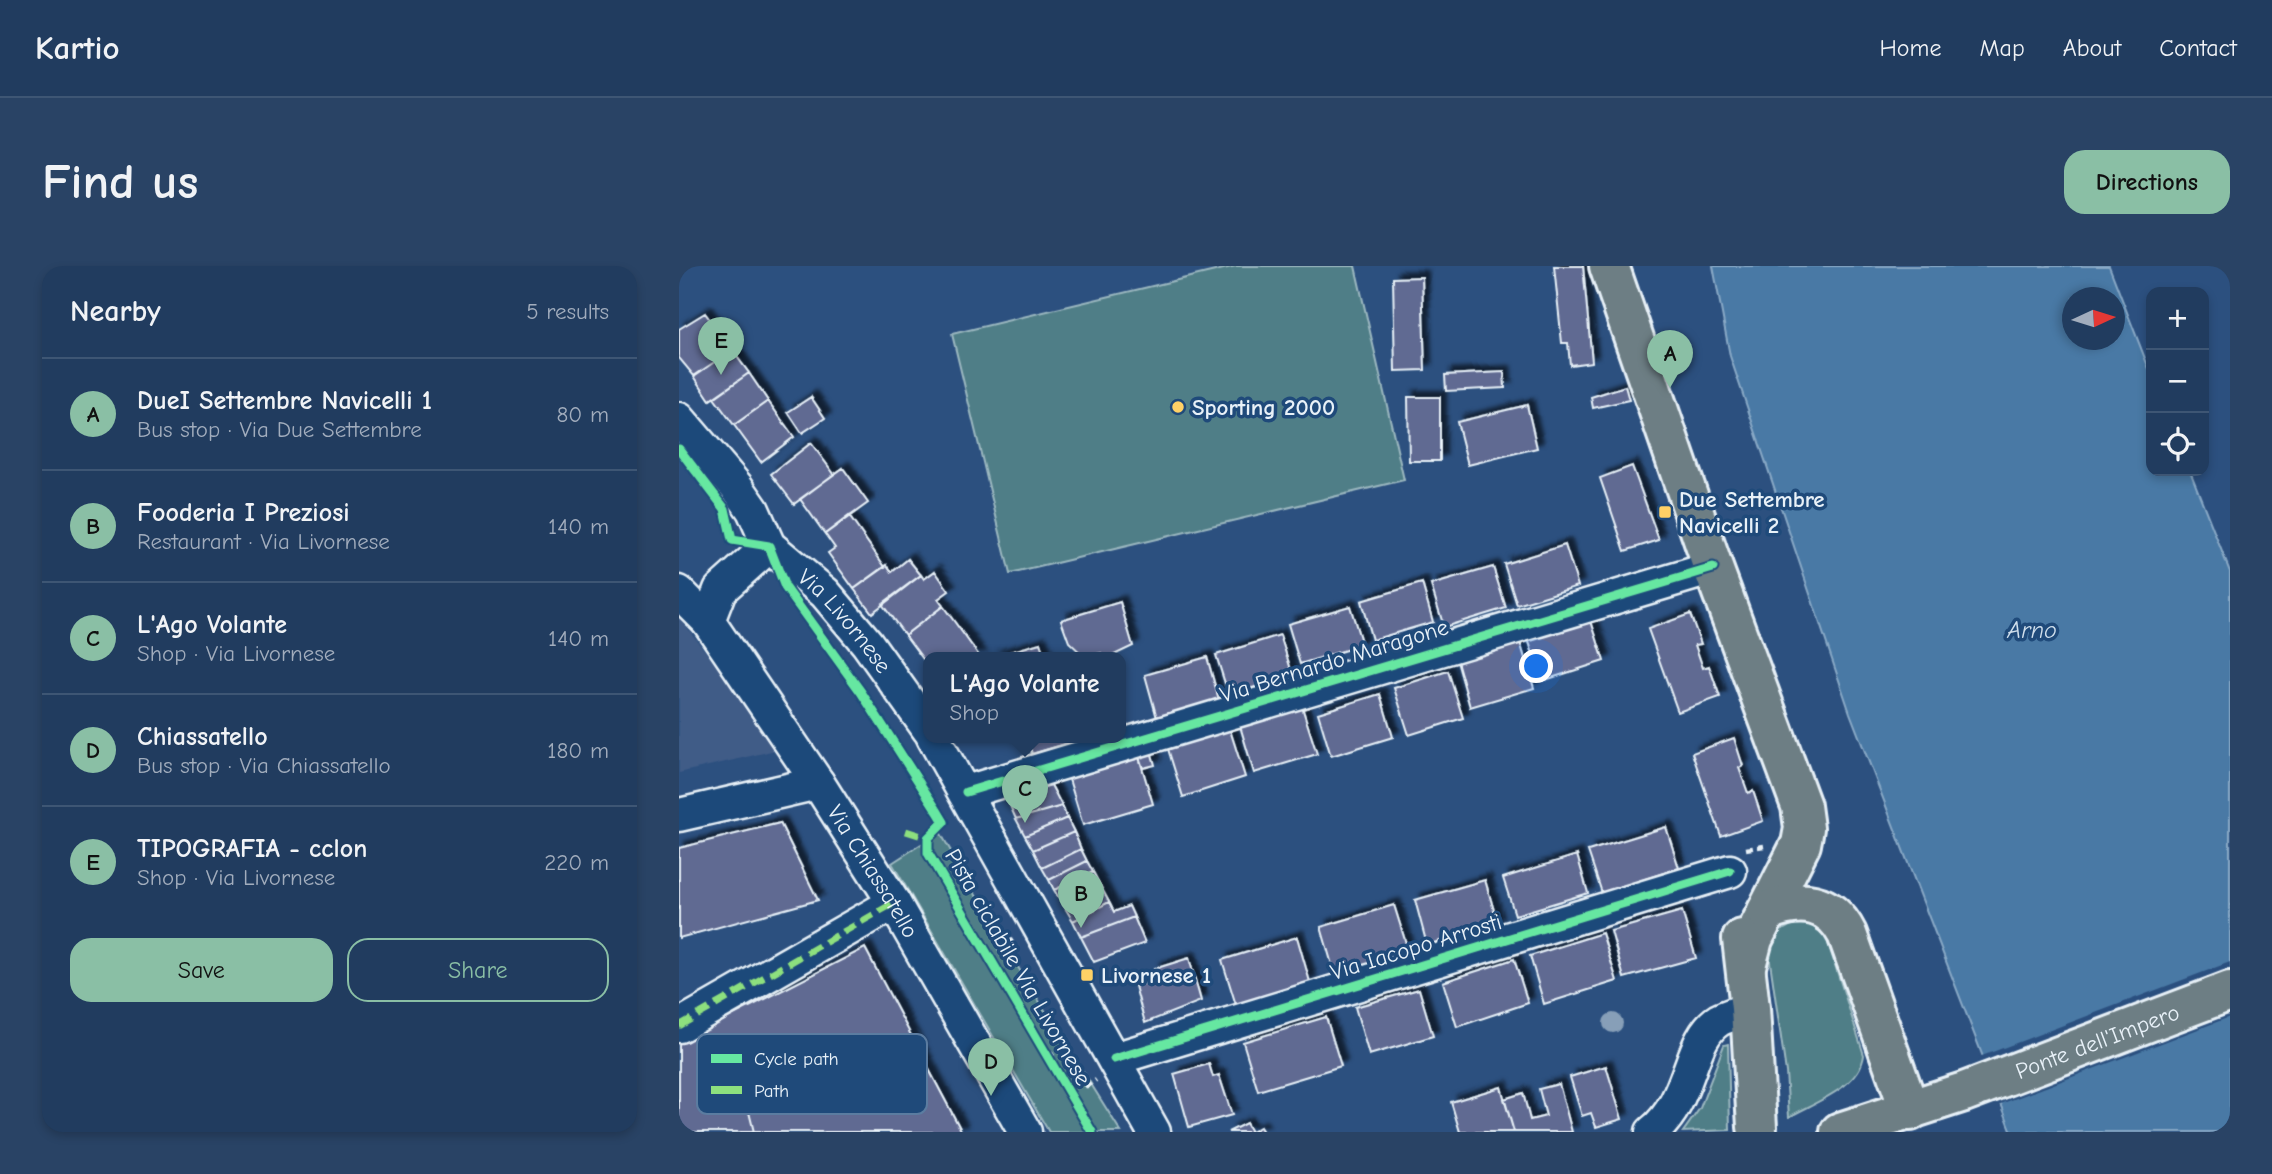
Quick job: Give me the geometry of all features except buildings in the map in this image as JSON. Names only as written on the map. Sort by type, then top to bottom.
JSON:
[{"type":"main road","points":[[1609,266],[1713,568],[1801,806],[1804,828],[1801,844],[1753,939],[1746,966]]},
{"type":"main road","points":[[1757,1126],[1751,1008],[1742,931],[1745,905],[1773,844],[1781,814],[1782,787],[1774,736]]},
{"type":"main road","points":[[1767,911],[1786,903],[1806,902],[1828,911],[1839,920],[1847,934],[1913,1122]]},
{"type":"main road","name":"Ponte dell'Impero","points":[[1840,1132],[1913,1122],[1964,1092],[2230,991]]},
{"type":"street","name":"Via Livornese","points":[[679,419],[737,487],[753,510],[769,546],[825,593],[867,643],[923,722]]},
{"type":"street","points":[[708,621],[720,590],[769,546]]},
{"type":"street","name":"Via Bernardo Maragone","points":[[966,792],[1713,568]]},
{"type":"street","name":"Via Chiassatello","points":[[679,592],[708,621],[818,783],[894,903],[1025,1132]]},
{"type":"street","points":[[937,743],[966,792],[1105,1069],[1154,1132]]},
{"type":"street","points":[[679,815],[818,783]]},
{"type":"street","name":"Via Iacopo Arrosti","points":[[1105,1069],[1730,871]]},
{"type":"street","points":[[679,1026],[894,903]]},
{"type":"street","points":[[1651,1132],[1666,1119],[1682,1096],[1698,1048],[1710,1028],[1718,1021],[1751,1008]]},
{"type":"path","points":[[987,955],[1013,940]]},
{"type":"path","points":[[1048,1057],[1062,1048],[1087,1086],[1105,1069]]},
{"type":"shaded area","points":[[679,617],[780,749],[679,773]]},
{"type":"green space","name":"Sporting 2000","points":[[1236,266],[1355,266],[1404,480],[1010,574],[952,334]]},
{"type":"green space","points":[[940,832],[1006,948],[1121,1132],[1049,1132],[892,863]]},
{"type":"green space","points":[[1795,923],[1810,924],[1826,937],[1864,1055],[1861,1066],[1845,1085],[1789,1117],[1786,1072],[1768,948],[1775,934]]},
{"type":"green space","points":[[1728,1044],[1730,1130],[1683,1132],[1700,1108],[1724,1045]]},
{"type":"water","name":"Arno","points":[[1713,266],[2109,266],[2117,287],[2062,287],[2062,350],[2125,350],[2125,307],[2146,361],[2146,476],[2192,476],[2230,572],[2230,1132],[2012,1132],[1850,713],[1730,356]]},
{"type":"pier","points":[[2230,962],[2230,1017],[1998,1105],[1979,1057]]},
{"type":"marked path","points":[[906,831],[928,838]]},
{"type":"marked path","points":[[679,1026],[894,903]]},
{"type":"cycle path","name":"Pista ciclabile Via Livornese","points":[[679,449],[725,509],[732,540],[769,546],[785,587],[861,692],[938,812],[944,822],[928,838],[928,853],[1092,1132]]},
{"type":"cycle path","points":[[966,792],[1713,568]]},
{"type":"cycle path","points":[[1114,1059],[1730,871]]},
{"type":"place","name":"TIPOGRAFIA - cclon","points":[[721,375]]},
{"type":"place","name":"DueI Settembre Navicelli 1","points":[[1670,388]]},
{"type":"place","name":"Sporting 2000","points":[[1178,407]]},
{"type":"place","name":"Due Settembre Navicelli 2","points":[[1665,512]]},
{"type":"place","name":"L'Ago Volante","points":[[1025,823]]},
{"type":"place","name":"Fooderia I Preziosi","points":[[1081,928]]},
{"type":"place","name":"Livornese 1","points":[[1087,975]]},
{"type":"place","name":"Chiassatello","points":[[991,1096]]}]
